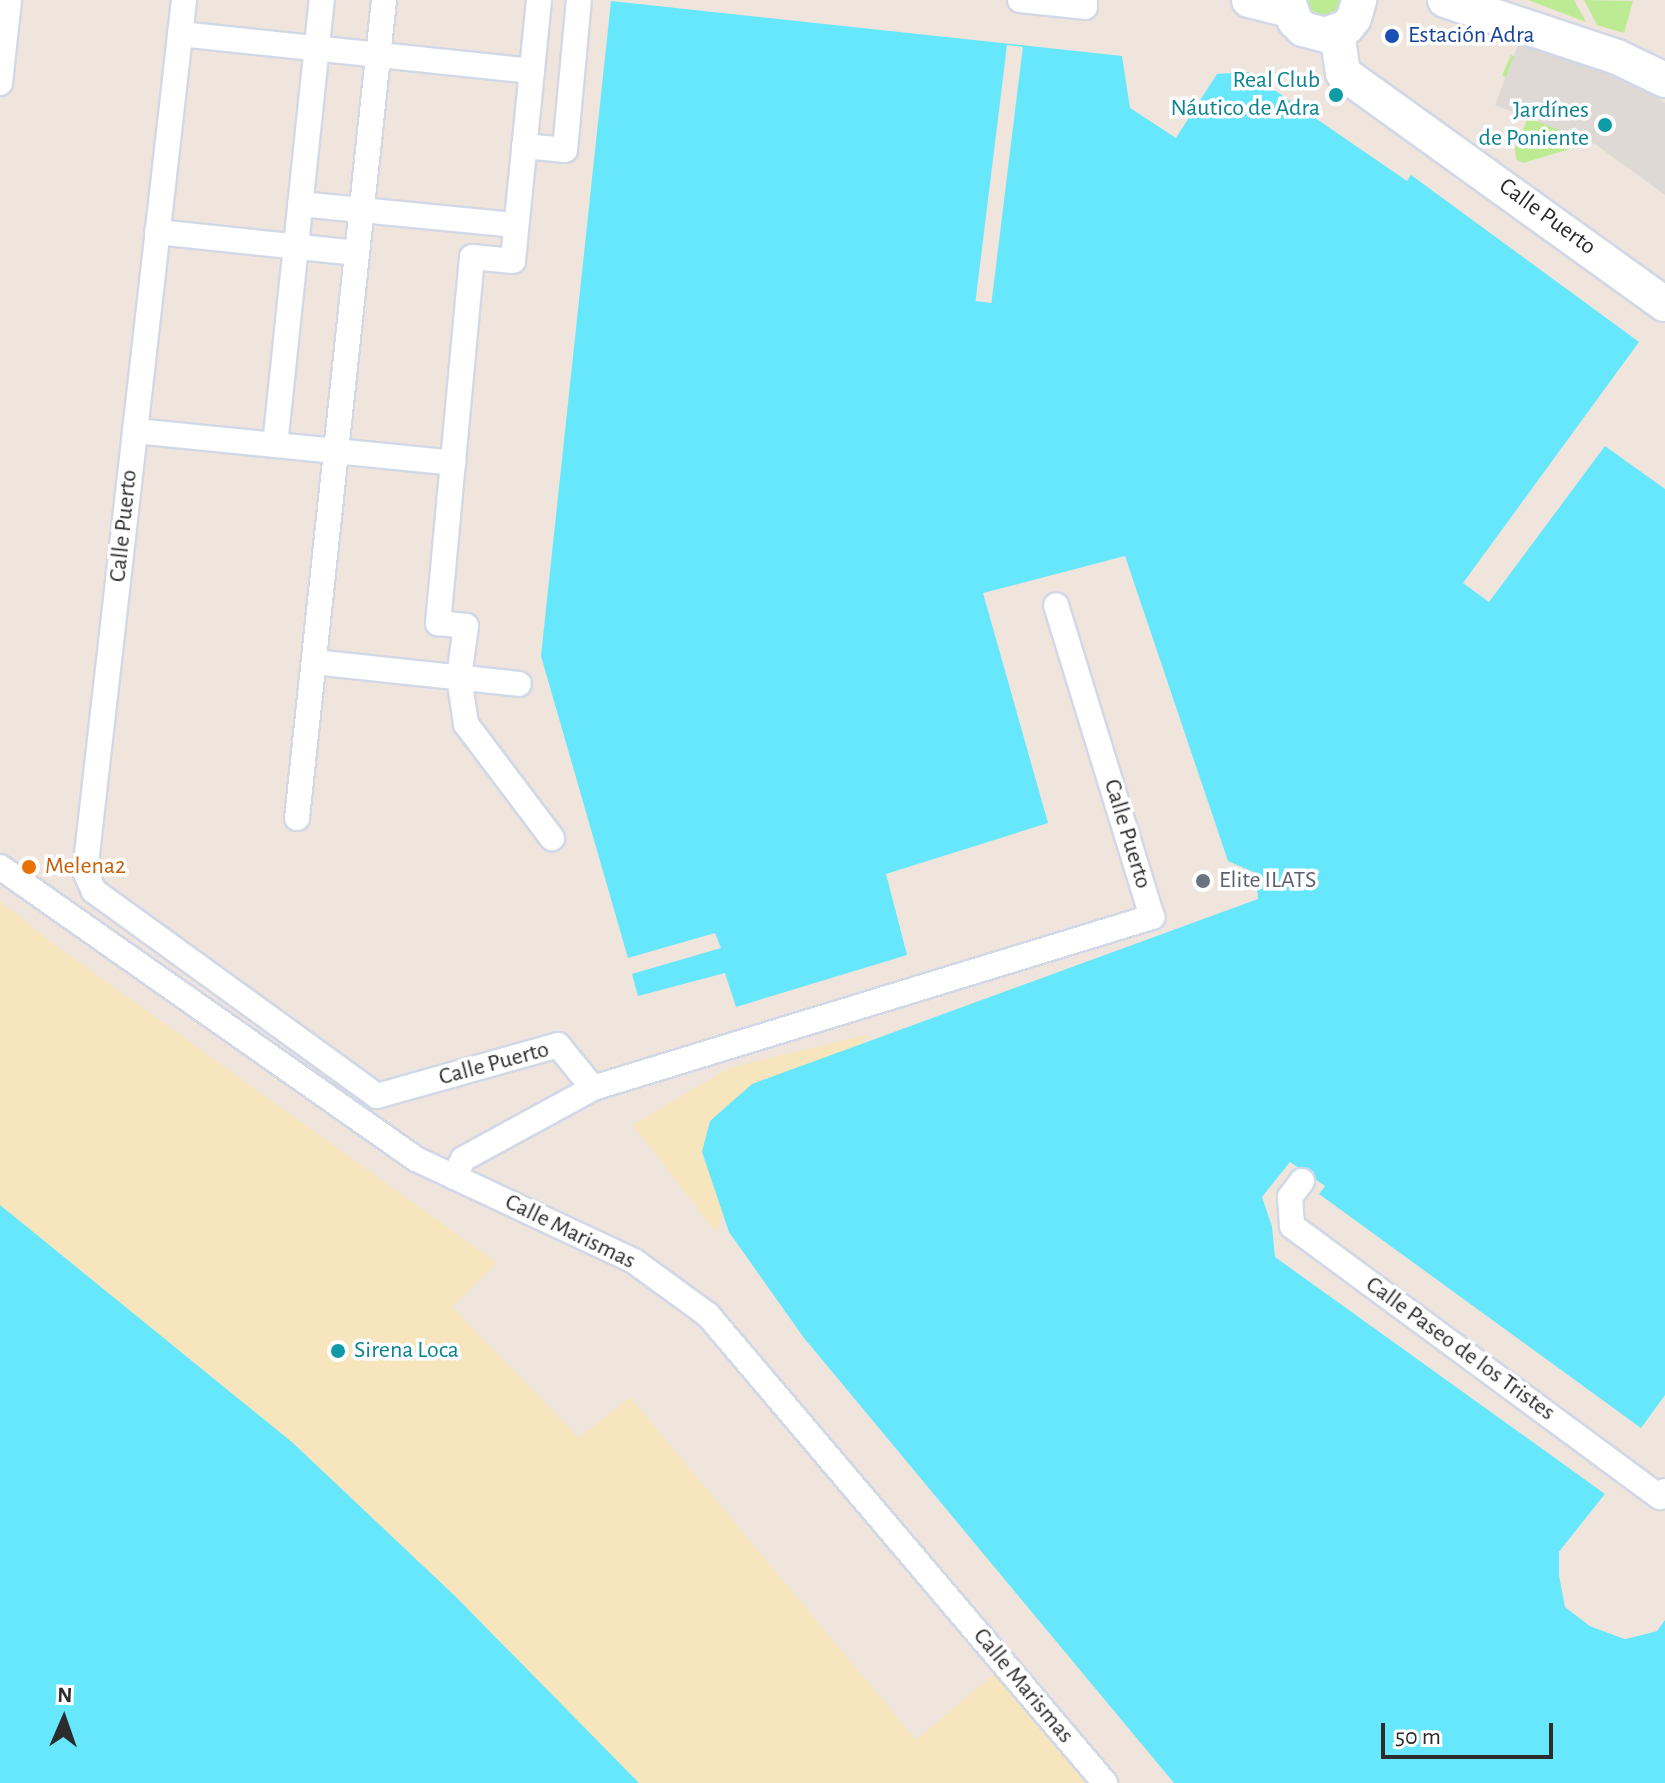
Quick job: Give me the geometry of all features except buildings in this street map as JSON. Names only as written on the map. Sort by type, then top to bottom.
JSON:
[{"type":"street","points":[[0,83],[9,0]]},
{"type":"street","name":"Calle Puerto","points":[[184,0],[85,871],[94,891],[377,1096],[558,1045],[593,1088],[1152,917],[1056,605]]},
{"type":"street","points":[[275,445],[322,0]]},
{"type":"street","points":[[297,818],[384,0]]},
{"type":"street","points":[[539,0],[513,261],[472,257],[438,623],[466,626],[459,677],[466,724],[552,838]]},
{"type":"street","points":[[524,146],[565,150],[579,0]]},
{"type":"street","points":[[1020,0],[1085,7],[1085,0]]},
{"type":"street","points":[[1249,0],[1289,5],[1303,29],[1314,34],[1337,33],[1354,18],[1359,0]]},
{"type":"street","points":[[1445,0],[1494,8],[1617,57],[1665,80]]},
{"type":"street","name":"Calle Puerto","points":[[1337,33],[1343,73],[1665,304]]},
{"type":"street","points":[[180,34],[532,71]]},
{"type":"street","points":[[300,204],[516,225]]},
{"type":"street","points":[[157,232],[357,253]]},
{"type":"street","points":[[135,431],[453,463]]},
{"type":"street","points":[[314,662],[519,684]]},
{"type":"street","name":"Calle Marismas","points":[[0,867],[416,1159],[634,1261],[708,1315],[1105,1783]]},
{"type":"street","points":[[454,1177],[463,1159],[593,1088]]},
{"type":"street","name":"Calle Paseo de los Tristes","points":[[1302,1181],[1290,1197],[1292,1226],[1660,1497],[1665,1491]]},
{"type":"green space","points":[[1307,0],[1346,0],[1333,19],[1314,16]]},
{"type":"green space","points":[[1528,0],[1574,0],[1586,22]]},
{"type":"green space","points":[[1584,0],[1633,1],[1624,33],[1597,25]]},
{"type":"green space","points":[[1511,55],[1655,116],[1621,163],[1593,142],[1523,163],[1516,159],[1515,148],[1536,99],[1502,75]]},
{"type":"sand","name":"Sirena Loca","points":[[0,901],[47,939],[497,1263],[452,1307],[579,1438],[630,1397],[916,1740],[994,1674],[1088,1783],[639,1783],[455,1596],[293,1443],[0,1205]]},
{"type":"sand","points":[[870,1034],[735,1184],[716,1232],[633,1125],[729,1068]]},
{"type":"shaded area","name":"Jardínes de Poniente","points":[[1521,37],[1632,81],[1665,103],[1665,195],[1597,145],[1495,105]]},
{"type":"water","points":[[611,1],[1122,56],[1130,108],[1176,138],[1217,74],[1248,72],[1407,181],[1411,175],[1639,342],[1463,583],[1489,602],[1605,446],[1665,489],[1665,1395],[1641,1428],[1319,1194],[1325,1186],[1290,1162],[1262,1197],[1279,1247],[1605,1494],[1559,1552],[1565,1607],[1590,1626],[1625,1639],[1657,1631],[1665,1620],[1665,1783],[1174,1783],[804,1338],[729,1232],[702,1152],[710,1121],[752,1084],[1258,899],[1256,873],[1228,861],[1125,556],[983,593],[1048,823],[886,874],[907,955],[736,1007],[725,973],[638,996],[632,974],[721,948],[715,933],[628,958],[541,656]]},
{"type":"water","points":[[0,1205],[293,1443],[455,1596],[639,1783],[0,1783]]},
{"type":"pier","points":[[1007,45],[1023,47],[991,303],[976,301]]},
{"type":"pier","points":[[1272,1227],[1278,1231],[1282,1245],[1608,1491],[1608,1496],[1563,1553],[1569,1604],[1592,1623],[1625,1635],[1655,1627],[1665,1616],[1657,1631],[1625,1639],[1590,1626],[1565,1607],[1559,1576],[1559,1552],[1605,1494],[1275,1257]]},
{"type":"place","name":"Estación Adra","points":[[1392,36]]},
{"type":"place","name":"Real Club Náutico de Adra","points":[[1336,95]]},
{"type":"place","name":"Jardínes de Poniente","points":[[1605,125]]},
{"type":"place","name":"Melena2","points":[[29,867]]},
{"type":"place","name":"Elite ILATS","points":[[1203,881]]},
{"type":"place","name":"Sirena Loca","points":[[338,1351]]}]
